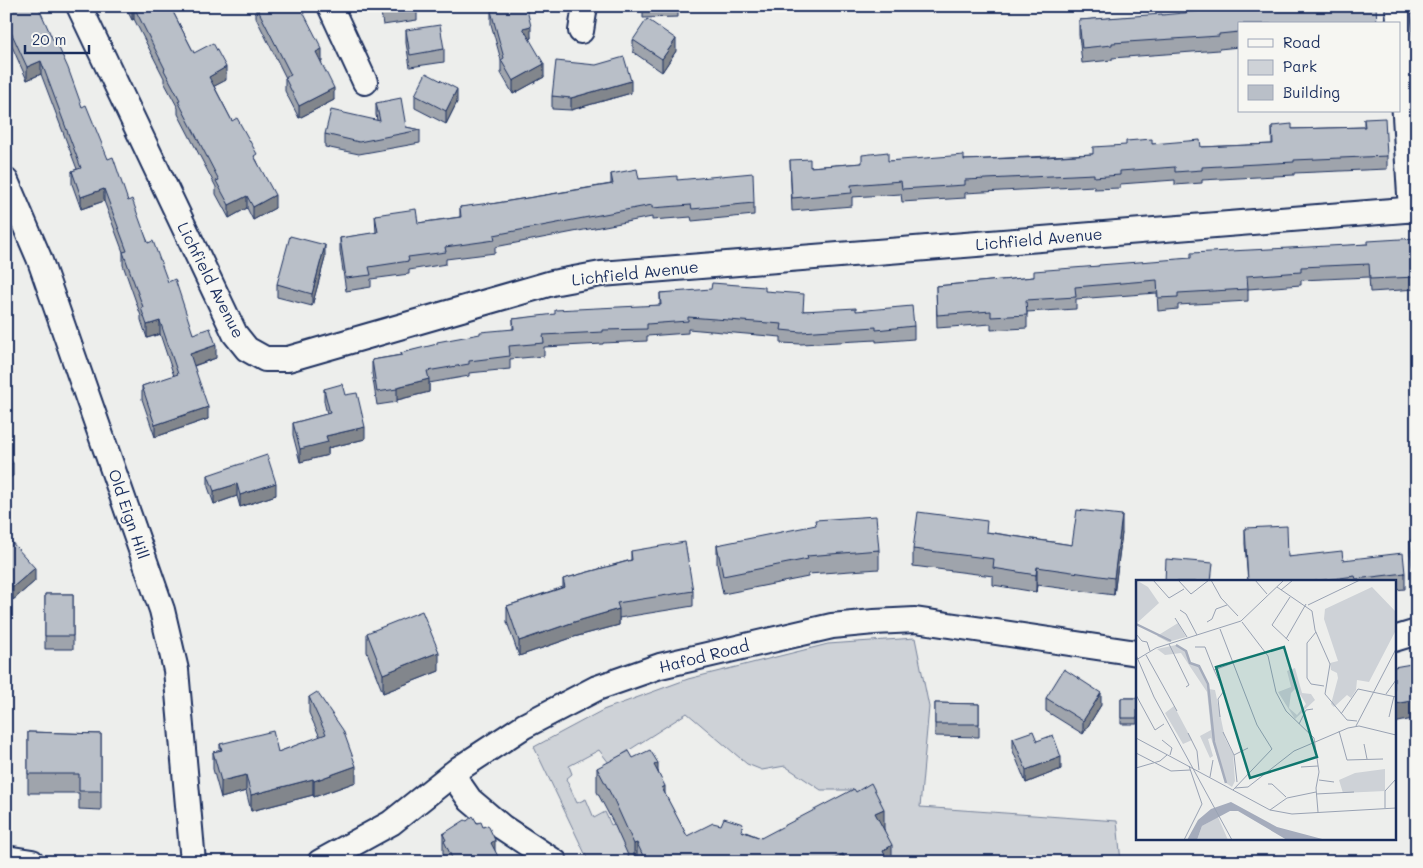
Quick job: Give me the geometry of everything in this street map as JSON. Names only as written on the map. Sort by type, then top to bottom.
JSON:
[{"type":"street","name":"Lichfield Avenue","points":[[79,6],[234,334],[248,349],[265,359],[288,359],[552,283],[601,274],[1414,210]]},
{"type":"street","points":[[330,6],[365,82]]},
{"type":"street","points":[[581,31],[585,6]]},
{"type":"street","points":[[1398,6],[1399,22]]},
{"type":"street","points":[[1400,32],[1414,210]]},
{"type":"street","name":"Old Eign Hill","points":[[6,181],[40,258],[162,610],[176,670],[193,862]]},
{"type":"street","name":"Hafod Road","points":[[320,862],[391,823],[452,774],[524,726],[598,688],[660,666],[832,626],[915,620],[1136,653]]},
{"type":"street","points":[[1396,638],[1417,632]]},
{"type":"street","points":[[452,774],[470,800],[502,827],[555,862]]},
{"type":"street","points":[[6,858],[32,862]]},
{"type":"green space","points":[[915,638],[929,707],[920,807],[1117,821],[1121,862],[889,862],[852,790],[821,790],[785,766],[762,770],[747,764],[687,713],[609,763],[599,750],[569,766],[572,774],[566,779],[577,803],[586,799],[594,818],[605,812],[611,825],[614,824],[631,855],[627,857],[629,862],[589,862],[534,747],[603,710],[688,679],[828,644]]},
{"type":"building","points":[[6,6],[17,6],[17,8],[20,6],[38,6],[68,68],[82,107],[86,105],[108,159],[113,157],[128,201],[132,199],[148,243],[153,241],[168,282],[175,279],[193,334],[210,328],[216,345],[190,354],[208,407],[155,425],[142,386],[178,374],[160,321],[147,325],[141,308],[143,307],[123,252],[127,251],[104,189],[81,197],[72,171],[81,168],[41,61],[27,67],[6,21]]},
{"type":"building","points":[[131,6],[170,6],[194,53],[213,43],[226,67],[209,77],[232,121],[237,118],[257,154],[254,156],[275,195],[253,207],[247,196],[229,205],[216,181],[219,180],[178,101],[180,100],[165,69],[134,7]]},
{"type":"building","points":[[256,6],[300,6],[322,49],[316,52],[334,88],[299,106],[285,78],[291,75]]},
{"type":"building","points":[[382,6],[417,6],[417,7],[383,12]]},
{"type":"building","points":[[499,6],[526,6],[531,26],[523,28],[544,64],[513,81],[501,60],[504,58],[491,11],[500,9]]},
{"type":"building","points":[[1243,6],[1376,6],[1377,22],[1238,22],[1238,32],[1219,34],[1219,36],[1112,43],[1112,45],[1082,48],[1079,20],[1162,15]]},
{"type":"building","points":[[647,19],[676,39],[662,59],[633,40]]},
{"type":"building","points":[[440,25],[444,49],[410,55],[406,30]]},
{"type":"building","points":[[624,57],[631,81],[571,98],[552,96],[556,61],[596,65]]},
{"type":"building","points":[[426,73],[457,89],[446,111],[415,95]]},
{"type":"building","points":[[401,98],[406,127],[420,130],[359,142],[325,134],[331,110],[380,121],[376,103]]},
{"type":"building","points":[[1385,118],[1387,156],[1294,160],[1294,162],[1202,167],[1202,170],[1175,172],[1175,167],[1120,171],[1120,175],[1094,177],[1094,174],[965,180],[965,185],[902,189],[901,181],[851,185],[852,193],[792,198],[790,160],[810,159],[810,167],[862,163],[862,155],[888,152],[888,161],[964,155],[964,160],[1045,157],[1093,154],[1093,147],[1126,145],[1126,141],[1152,139],[1152,144],[1200,140],[1201,147],[1273,144],[1272,126],[1292,124],[1292,129],[1365,127],[1364,119]]},
{"type":"building","points":[[637,169],[639,179],[677,176],[677,180],[753,173],[754,203],[692,209],[691,205],[652,208],[652,205],[494,235],[495,240],[445,247],[446,252],[408,257],[409,261],[369,267],[371,275],[346,278],[340,238],[378,232],[375,215],[416,209],[418,223],[461,217],[460,207],[491,204],[613,184],[611,174]]},
{"type":"building","points":[[290,236],[325,245],[312,294],[277,284]]},
{"type":"building","points":[[1417,238],[1417,277],[1370,279],[1369,264],[1301,267],[1301,272],[1247,276],[1248,289],[1178,293],[1178,297],[1158,298],[1157,280],[1075,287],[1076,297],[1026,300],[1027,315],[991,317],[991,311],[937,315],[936,286],[1034,277],[1034,271],[1191,258],[1191,253],[1368,244],[1368,241]]},
{"type":"building","points":[[712,283],[765,287],[765,291],[804,294],[803,311],[856,308],[856,311],[912,306],[914,326],[876,330],[876,327],[801,332],[781,330],[782,324],[688,317],[688,321],[647,324],[647,329],[603,330],[603,332],[543,335],[544,343],[509,346],[510,356],[469,361],[469,364],[427,371],[429,379],[397,387],[397,389],[377,392],[372,360],[402,355],[401,353],[437,344],[437,342],[480,334],[480,332],[514,329],[513,319],[555,314],[555,310],[661,305],[660,293],[711,289]]},
{"type":"building","points":[[342,384],[345,395],[357,393],[365,427],[326,436],[328,442],[300,449],[293,423],[330,413],[324,389]]},
{"type":"building","points":[[6,452],[13,463],[6,467]]},
{"type":"building","points":[[267,455],[276,483],[240,495],[237,484],[214,491],[208,475]]},
{"type":"building","points":[[1077,510],[1122,515],[1114,578],[1037,567],[1036,575],[993,568],[994,559],[913,549],[918,512],[987,521],[986,532],[1072,545]]},
{"type":"building","points":[[876,516],[879,550],[807,556],[808,559],[723,576],[717,545],[816,525],[815,520]]},
{"type":"building","points":[[1287,526],[1288,557],[1342,551],[1343,560],[1403,553],[1405,573],[1356,579],[1355,576],[1325,580],[1248,580],[1245,528]]},
{"type":"building","points":[[8,538],[35,568],[13,587],[6,579],[6,540]]},
{"type":"building","points":[[1417,539],[1417,562],[1413,563],[1410,540]]},
{"type":"building","points":[[685,542],[693,591],[617,603],[619,609],[519,641],[507,606],[565,587],[563,579],[632,560],[631,551]]},
{"type":"building","points":[[1166,559],[1213,563],[1211,580],[1165,580]]},
{"type":"building","points":[[45,594],[73,594],[73,636],[45,636]]},
{"type":"building","points":[[422,611],[439,652],[383,674],[367,633]]},
{"type":"building","points":[[1417,663],[1417,700],[1396,704],[1396,667]]},
{"type":"building","points":[[1064,669],[1101,693],[1083,721],[1046,698]]},
{"type":"building","points":[[317,692],[343,730],[356,766],[314,781],[313,779],[251,795],[246,775],[221,781],[213,752],[222,750],[220,744],[273,731],[278,752],[326,734],[309,697]]},
{"type":"building","points":[[1121,698],[1136,698],[1136,718],[1121,718]]},
{"type":"building","points":[[935,703],[979,704],[979,724],[935,724]]},
{"type":"building","points":[[1033,731],[1037,741],[1053,735],[1061,757],[1026,770],[1013,738]]},
{"type":"building","points":[[28,732],[101,734],[101,791],[79,791],[79,774],[28,774]]},
{"type":"building","points":[[650,750],[658,763],[654,765],[665,786],[662,788],[687,836],[713,823],[721,825],[724,818],[743,824],[741,831],[761,838],[854,789],[856,792],[871,783],[884,809],[875,813],[892,845],[883,851],[887,860],[884,862],[847,862],[843,854],[828,862],[646,862],[637,843],[634,844],[597,768],[629,751],[633,758]]},
{"type":"building","points":[[473,816],[477,823],[481,822],[483,827],[488,825],[495,840],[491,843],[501,862],[454,862],[444,841],[446,840],[443,834]]},
{"type":"building","points":[[1415,854],[1417,855],[1417,862],[1408,862]]}]
